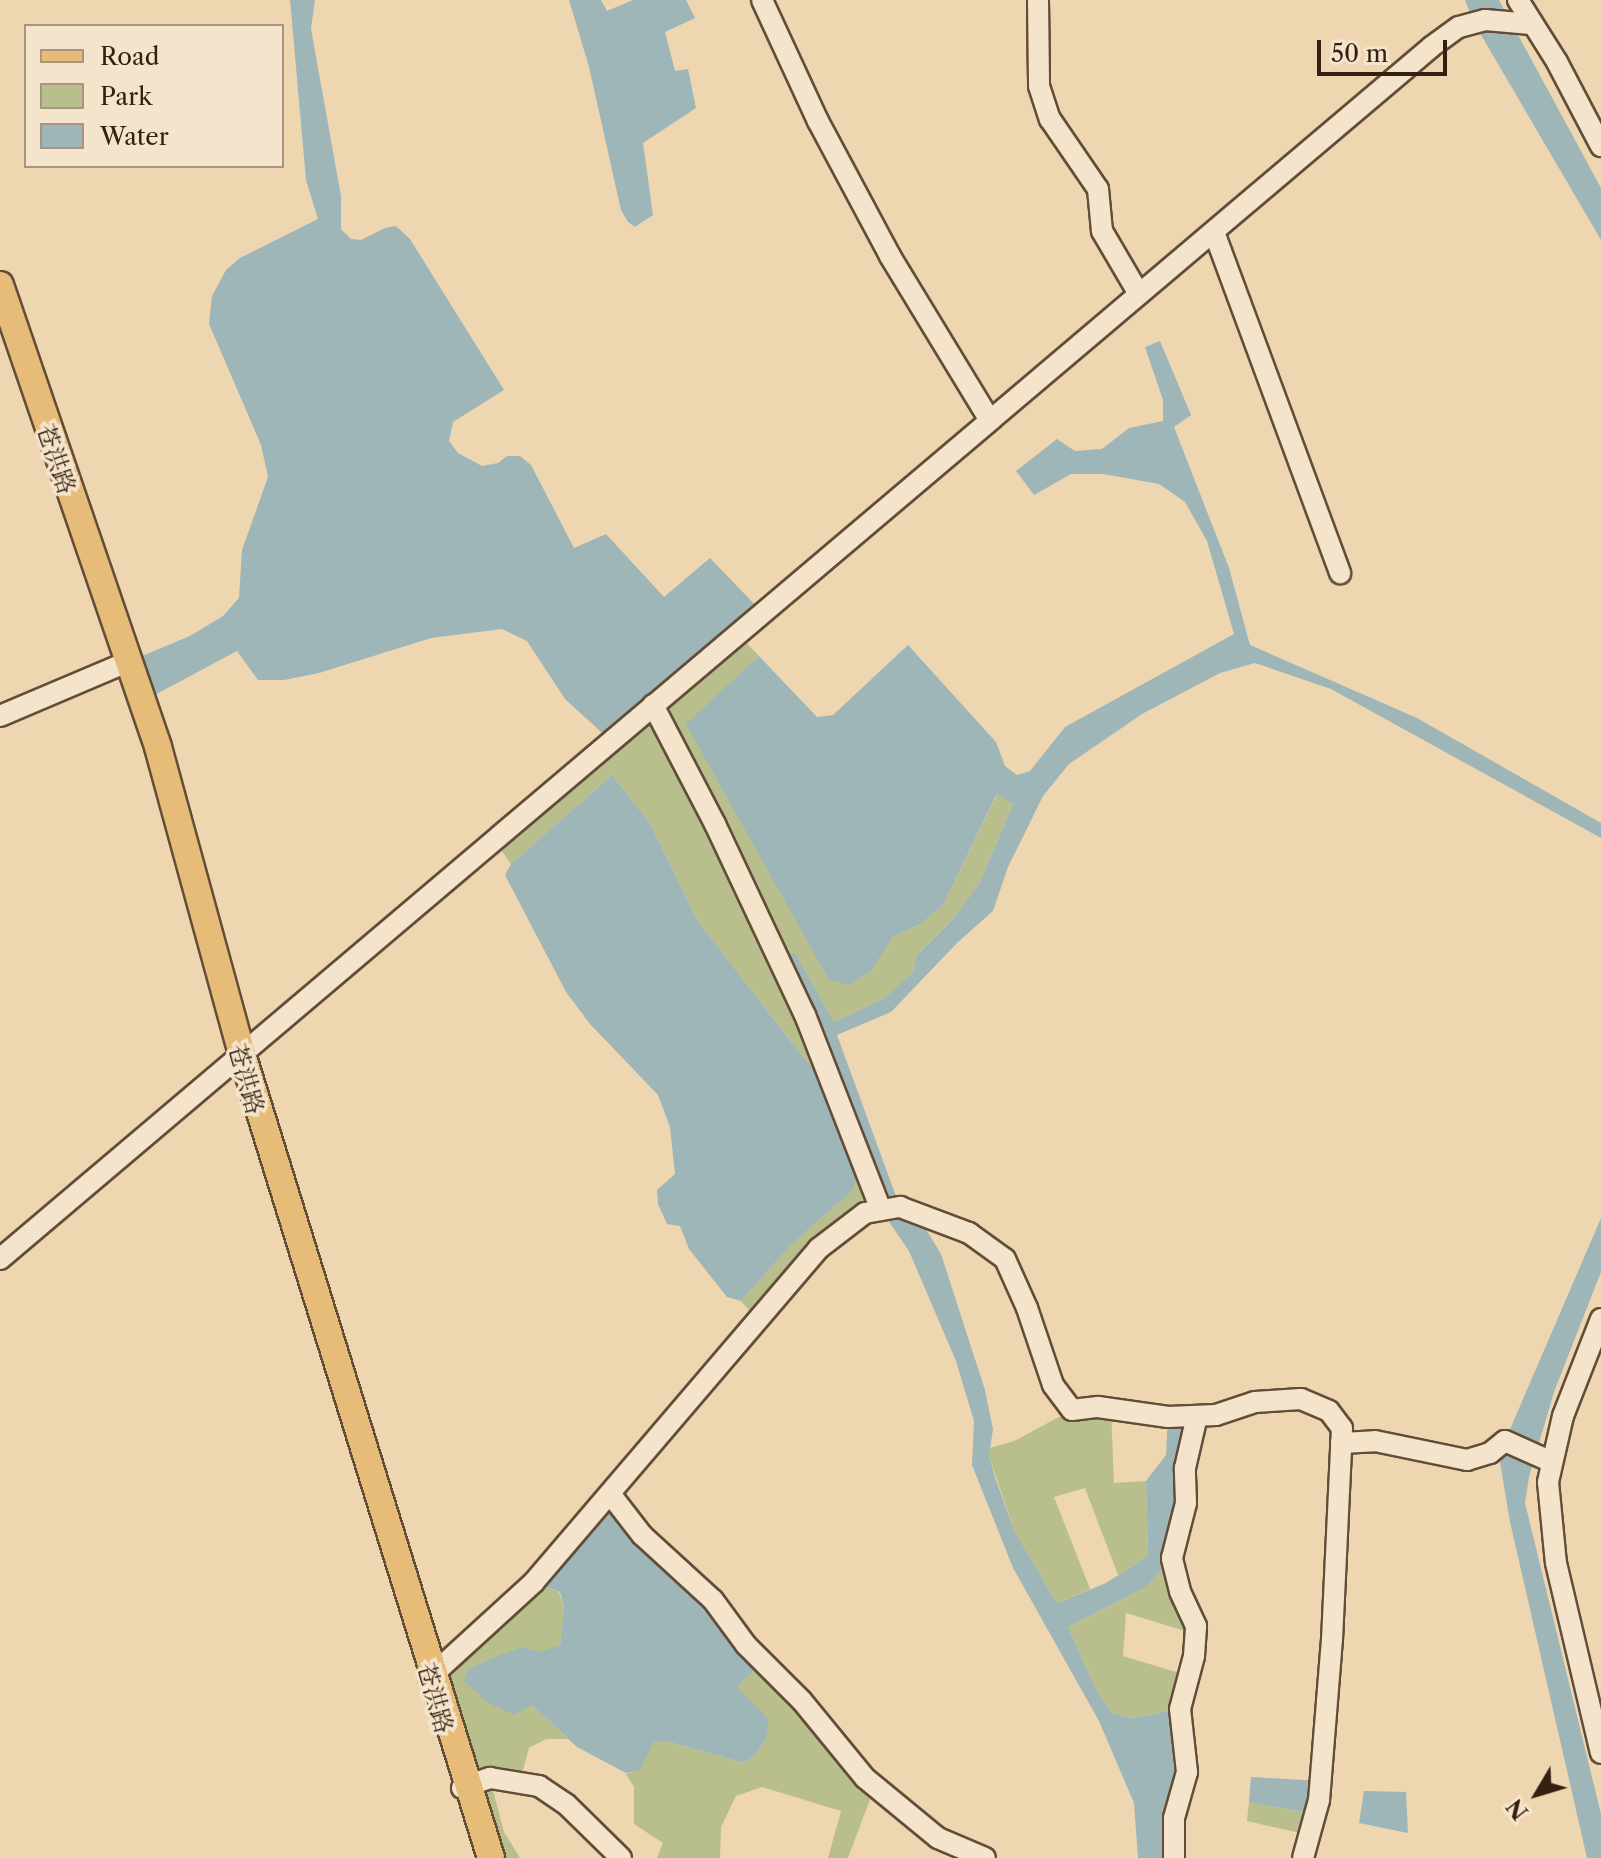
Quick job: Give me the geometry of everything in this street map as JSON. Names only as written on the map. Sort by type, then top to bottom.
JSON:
[{"type":"main road","points":[[0,285],[158,747],[241,1055]]},
{"type":"main road","name":"苍洪路","points":[[0,302],[160,768],[241,1055],[485,1858]]},
{"type":"main road","points":[[465,1786],[491,1858]]},
{"type":"street","points":[[762,0],[818,121],[890,256],[989,419]]},
{"type":"street","points":[[1038,0],[1039,86],[1050,119],[1098,189],[1102,231],[1139,294]]},
{"type":"street","points":[[1518,0],[1557,62],[1601,146]]},
{"type":"street","points":[[0,1259],[1431,47],[1459,27],[1485,20],[1531,24]]},
{"type":"street","points":[[1214,232],[1340,573]]},
{"type":"street","points":[[0,716],[125,663]]},
{"type":"street","points":[[653,705],[715,824],[805,1015],[881,1210]]},
{"type":"street","points":[[432,1676],[534,1582],[818,1249],[865,1213],[900,1207],[969,1233],[1005,1259],[1027,1308],[1053,1385],[1072,1410],[1098,1407],[1168,1417],[1197,1416],[1216,1415],[1255,1402],[1301,1399],[1329,1411],[1342,1428],[1332,1639],[1319,1800],[1303,1858]]},
{"type":"street","points":[[1601,1319],[1563,1416],[1548,1482],[1556,1563],[1601,1753]]},
{"type":"street","points":[[1174,1858],[1174,1818],[1187,1772],[1180,1709],[1194,1656],[1196,1626],[1180,1591],[1172,1558],[1186,1503],[1185,1468],[1197,1416]]},
{"type":"street","points":[[1341,1443],[1375,1441],[1467,1460],[1490,1453],[1505,1441],[1552,1462]]},
{"type":"street","points":[[611,1495],[642,1535],[713,1600],[746,1645],[802,1701],[865,1778],[938,1838],[985,1858]]},
{"type":"street","points":[[465,1786],[490,1778],[539,1786],[566,1804],[621,1858]]},
{"type":"green space","points":[[737,633],[759,656],[687,725],[872,970],[893,937],[922,923],[943,905],[998,793],[1013,804],[980,882],[954,918],[916,956],[914,971],[883,999],[834,1022],[795,954],[881,1210],[865,1213],[758,1321],[741,1301],[791,1245],[853,1190],[797,1049],[697,920],[650,823],[612,775],[511,864],[494,840]]},
{"type":"green space","points":[[1111,1409],[1114,1483],[1146,1481],[1148,1556],[1118,1575],[1085,1488],[1054,1497],[1090,1589],[1057,1603],[1014,1530],[989,1456],[990,1448],[1014,1441],[1072,1410]]},
{"type":"green space","points":[[1172,1558],[1195,1634],[1126,1613],[1123,1656],[1189,1676],[1180,1709],[1131,1718],[1112,1713],[1097,1691],[1068,1627],[1146,1587]]},
{"type":"green space","points":[[534,1582],[559,1592],[564,1609],[560,1645],[540,1653],[532,1705],[568,1739],[546,1739],[529,1748],[520,1781],[490,1779],[504,1832],[520,1858],[485,1858],[429,1678]]},
{"type":"green space","points":[[764,1661],[875,1786],[848,1858],[828,1858],[841,1811],[762,1787],[736,1796],[721,1827],[720,1858],[657,1858],[663,1843],[634,1824],[634,1787],[626,1774],[640,1769],[652,1743],[666,1741],[744,1763],[757,1753],[766,1739],[736,1687]]},
{"type":"green space","points":[[1249,1802],[1315,1814],[1309,1835],[1247,1821]]},
{"type":"water","points":[[290,0],[315,0],[311,29],[341,196],[341,229],[351,239],[361,240],[396,226],[410,239],[504,390],[453,422],[449,441],[458,453],[482,466],[498,463],[507,456],[520,456],[531,465],[574,548],[606,534],[664,597],[710,558],[762,612],[611,741],[565,699],[527,641],[502,629],[431,638],[319,673],[284,680],[258,680],[237,651],[138,704],[125,663],[190,636],[223,616],[239,598],[242,550],[268,477],[261,445],[209,324],[212,296],[226,270],[240,258],[318,219],[306,180]]},
{"type":"water","points":[[569,0],[601,0],[607,11],[633,0],[686,0],[695,18],[665,32],[675,71],[688,69],[696,108],[643,143],[653,215],[635,227],[621,210],[589,67]]},
{"type":"water","points":[[1465,0],[1499,0],[1601,188],[1601,240],[1474,23]]},
{"type":"water","points":[[1160,341],[1191,415],[1174,427],[1229,568],[1250,645],[1417,718],[1601,823],[1601,838],[1331,689],[1255,663],[1220,673],[1142,714],[1069,764],[1043,796],[1008,867],[993,911],[958,942],[891,1012],[837,1035],[900,1207],[924,1226],[941,1254],[985,1390],[993,1429],[989,1456],[996,1480],[1014,1530],[1057,1603],[1106,1583],[1148,1556],[1146,1481],[1166,1455],[1168,1417],[1197,1416],[1172,1558],[1146,1587],[1068,1627],[1097,1691],[1112,1713],[1131,1718],[1180,1709],[1174,1858],[1138,1858],[1134,1803],[1099,1721],[1013,1568],[972,1465],[974,1421],[956,1361],[909,1251],[881,1210],[780,962],[795,953],[834,1022],[883,999],[914,971],[916,956],[954,918],[980,882],[1013,804],[997,794],[943,905],[922,923],[893,937],[872,970],[849,985],[829,980],[686,724],[759,656],[817,717],[833,715],[908,645],[996,742],[1005,766],[1017,775],[1030,771],[1065,727],[1234,634],[1207,541],[1185,502],[1159,484],[1103,474],[1071,474],[1034,495],[1016,471],[1057,439],[1075,451],[1102,449],[1129,428],[1163,421],[1163,400],[1145,347]]},
{"type":"water","points":[[612,775],[650,823],[697,920],[817,1075],[857,1175],[853,1190],[791,1245],[741,1301],[727,1297],[689,1249],[680,1226],[667,1224],[658,1204],[657,1190],[675,1174],[670,1127],[658,1095],[590,1024],[566,992],[505,875],[511,864]]},
{"type":"water","points":[[1601,1218],[1601,1272],[1554,1392],[1529,1477],[1525,1503],[1601,1814],[1601,1858],[1587,1858],[1510,1522],[1500,1462],[1505,1441]]},
{"type":"water","points":[[611,1495],[764,1661],[737,1687],[768,1719],[766,1739],[757,1753],[744,1763],[666,1741],[653,1743],[640,1770],[626,1773],[577,1747],[532,1705],[514,1715],[487,1702],[464,1681],[468,1669],[500,1655],[523,1647],[540,1652],[560,1645],[564,1609],[560,1592],[534,1582]]},
{"type":"water","points":[[1251,1777],[1321,1781],[1315,1814],[1249,1802]]},
{"type":"water","points":[[1364,1791],[1406,1792],[1408,1833],[1359,1823]]}]
